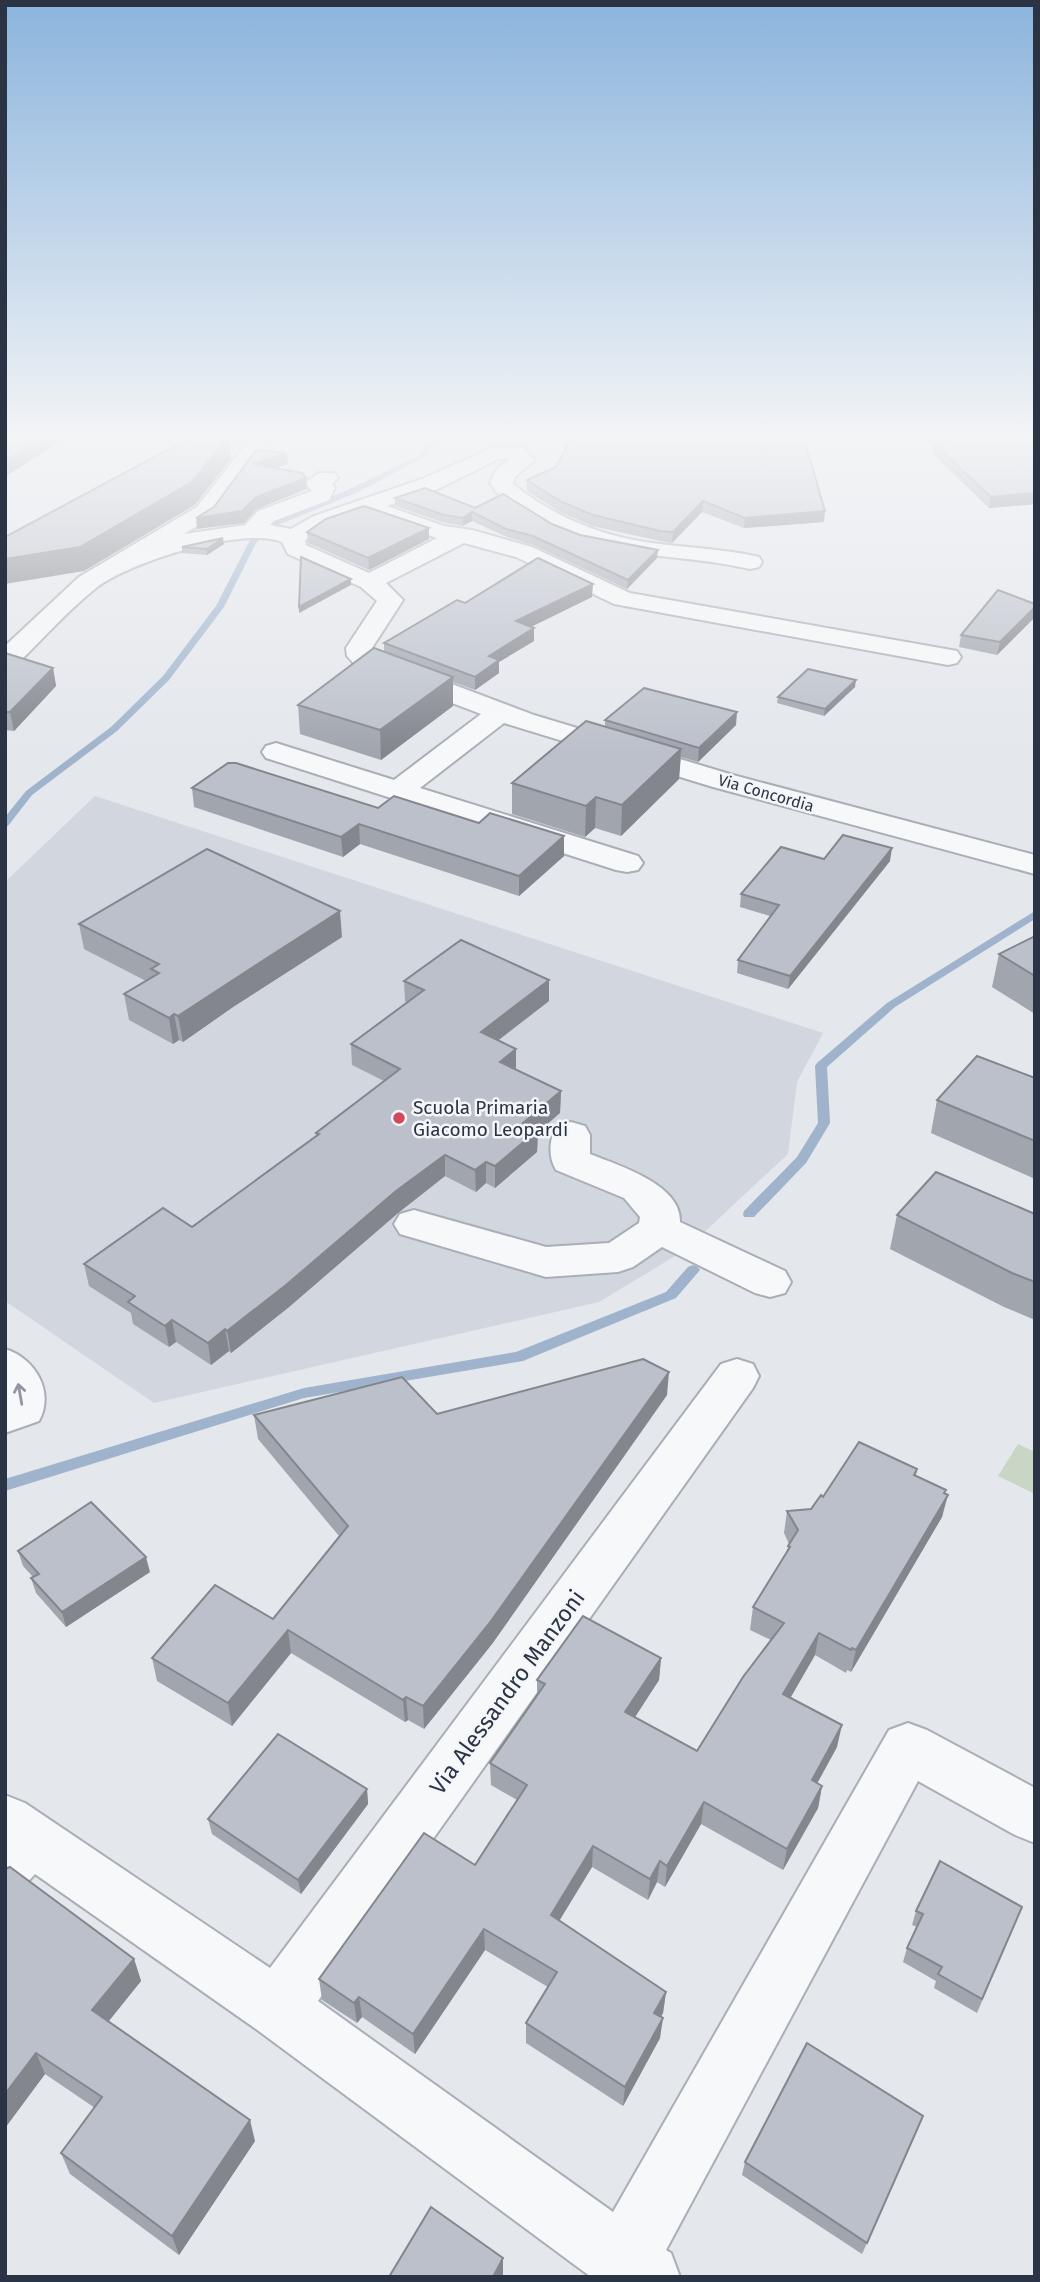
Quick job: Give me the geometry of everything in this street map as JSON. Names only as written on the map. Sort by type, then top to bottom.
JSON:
[{"type":"street","points":[[13,645],[88,582],[158,540]]},
{"type":"street","points":[[110,570],[182,542],[199,540]]},
{"type":"street","points":[[282,540],[370,582],[450,540]]},
{"type":"street","points":[[484,540],[524,552],[622,599],[948,657]]},
{"type":"street","points":[[605,540],[626,546],[750,562]]},
{"type":"street","name":"Via Concordia","points":[[370,582],[390,600],[359,648],[362,658],[500,713],[723,781],[1035,865]]},
{"type":"street","points":[[399,790],[500,713]]},
{"type":"street","points":[[276,752],[627,863]]},
{"type":"street","points":[[571,1135],[570,1161],[638,1189],[660,1214],[659,1228]]},
{"type":"street","points":[[414,1224],[546,1262],[618,1257],[659,1228]]},
{"type":"street","points":[[659,1228],[770,1282]]},
{"type":"street","points":[[5,1365],[22,1387],[23,1409],[5,1416]]},
{"type":"street","name":"Via Alessandro Manzoni","points":[[277,2008],[737,1376]]},
{"type":"street","points":[[14,1842],[277,2008],[634,2267],[647,2220],[908,1747],[1035,1817]]},
{"type":"shaded area","name":"Scuola Primaria Giacomo Leopardi","points":[[95,796],[823,1033],[797,1082],[788,1154],[685,1250],[599,1302],[154,1403],[5,1301],[5,882]]},
{"type":"green space","points":[[1018,1444],[1035,1452],[1035,1494],[998,1476]]},
{"type":"building","points":[[5,540],[91,540],[80,547],[5,559]]},
{"type":"building","points":[[212,540],[219,540],[207,549],[182,547]]},
{"type":"building","points":[[327,540],[404,540],[368,558]]},
{"type":"building","points":[[543,540],[609,540],[658,550],[628,580]]},
{"type":"building","points":[[301,557],[351,579],[299,607]]},
{"type":"building","points":[[538,558],[593,584],[516,621],[534,628],[489,656],[499,660],[475,677],[384,643],[457,600],[465,603]]},
{"type":"building","points":[[998,590],[1035,604],[1035,607],[1000,642],[961,635]]},
{"type":"building","points":[[374,648],[453,677],[380,730],[298,705]]},
{"type":"building","points":[[5,653],[53,668],[10,712],[5,712]]},
{"type":"building","points":[[808,669],[856,680],[825,709],[778,697]]},
{"type":"building","points":[[644,688],[737,712],[699,748],[605,720]]},
{"type":"building","points":[[586,721],[681,749],[622,805],[596,797],[586,806],[512,783]]},
{"type":"building","points":[[228,763],[236,763],[378,808],[394,796],[479,823],[490,813],[564,836],[519,876],[359,824],[341,837],[192,788]]},
{"type":"building","points":[[843,835],[892,848],[790,976],[738,960],[779,905],[741,894],[781,847],[824,859]]},
{"type":"building","points":[[207,849],[340,911],[178,1016],[174,1014],[169,1018],[124,994],[159,973],[151,969],[159,964],[79,924]]},
{"type":"building","points":[[1035,936],[1035,976],[999,954]]},
{"type":"building","points":[[461,940],[549,980],[481,1032],[516,1049],[500,1062],[561,1091],[523,1123],[538,1130],[495,1166],[486,1162],[475,1170],[445,1155],[396,1191],[286,1285],[208,1343],[172,1320],[165,1326],[128,1302],[135,1296],[84,1264],[163,1208],[192,1227],[319,1134],[316,1133],[400,1069],[351,1044],[424,990],[404,981]]},
{"type":"building","points":[[977,1056],[1035,1078],[1035,1141],[937,1100]]},
{"type":"building","points":[[936,1172],[1035,1214],[1035,1282],[897,1215]]},
{"type":"building","points":[[643,1359],[669,1372],[491,1621],[423,1706],[406,1697],[403,1700],[288,1630],[228,1703],[152,1658],[215,1585],[273,1619],[348,1526],[254,1415],[402,1377],[437,1414]]},
{"type":"building","points":[[859,1442],[917,1469],[914,1475],[946,1490],[944,1493],[948,1495],[856,1650],[819,1633],[783,1694],[842,1725],[812,1780],[822,1786],[787,1849],[704,1802],[667,1866],[660,1861],[650,1879],[593,1846],[551,1915],[666,1992],[654,2013],[663,2018],[625,2087],[526,2023],[557,1972],[484,1929],[413,2034],[359,1997],[354,2003],[319,1979],[424,1833],[475,1865],[527,1785],[490,1763],[545,1684],[537,1680],[583,1616],[661,1658],[625,1712],[697,1751],[743,1677],[784,1623],[753,1607],[798,1530],[787,1511],[811,1509],[821,1495],[823,1497]]},
{"type":"building","points":[[91,1502],[146,1557],[62,1612],[31,1578],[39,1574],[18,1551]]},
{"type":"building","points":[[278,1734],[367,1789],[298,1880],[208,1819]]},
{"type":"building","points":[[940,1861],[1022,1907],[982,1999],[938,1974],[942,1967],[907,1948],[923,1914],[916,1911]]},
{"type":"building","points":[[10,1867],[134,1959],[92,2010],[250,2120],[172,2236],[61,2153],[102,2097],[36,2053],[5,2094],[5,1869]]},
{"type":"building","points":[[807,2043],[923,2116],[867,2243],[745,2162]]},
{"type":"building","points":[[431,2207],[503,2258],[493,2277],[389,2277]]},
{"type":"waterway","points":[[5,824],[29,793],[114,729],[166,678],[220,607],[255,540]]},
{"type":"waterway","points":[[749,1214],[802,1160],[824,1123],[821,1066],[891,1005],[1035,914]]},
{"type":"waterway","points":[[5,1485],[304,1393],[518,1357],[671,1295],[693,1270]]},
{"type":"place","name":"Scuola Primaria Giacomo Leopardi","points":[[399,1118]]}]
